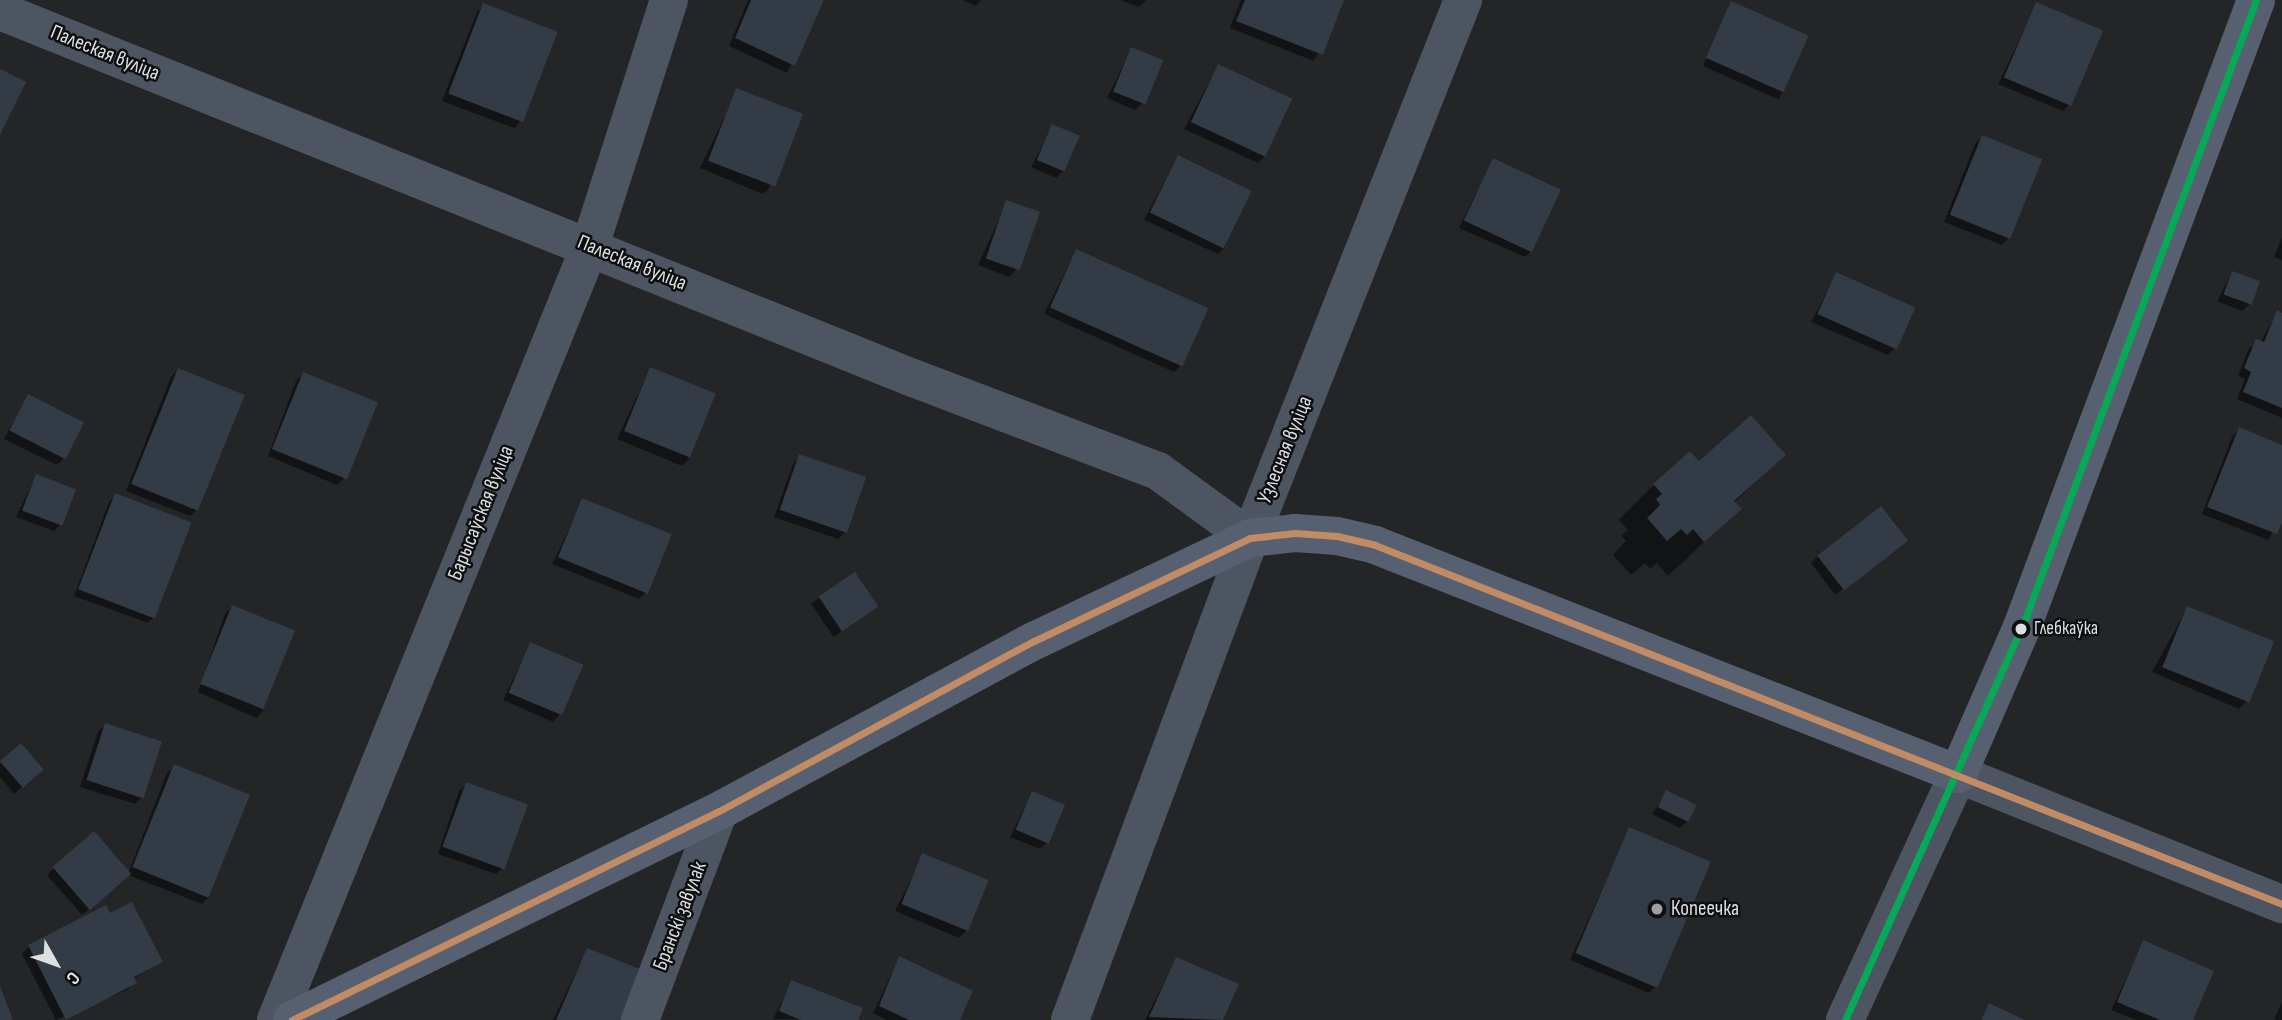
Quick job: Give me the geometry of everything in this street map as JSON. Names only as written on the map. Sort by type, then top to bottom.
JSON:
[{"type":"main road","points":[[292,1020],[719,811],[1034,641],[1250,538],[1295,533],[1336,536],[1375,545],[1958,774],[2022,626],[2256,0]]},
{"type":"street","name":"Барысаўская вуліца","points":[[276,1020],[590,246],[669,0]]},
{"type":"street","name":"Узлесная вуліца","points":[[1070,1020],[1250,538],[1463,0]]},
{"type":"street","name":"Палеская вуліца","points":[[0,11],[914,378],[1158,471],[1250,538]]},
{"type":"street","points":[[1845,1020],[1958,774],[2282,904]]},
{"type":"street","name":"Бранскі завулак","points":[[640,1020],[719,811]]},
{"type":"building","points":[[751,0],[824,0],[795,66],[735,38]]},
{"type":"building","points":[[1245,0],[1344,0],[1323,55],[1236,21]]},
{"type":"building","points":[[1731,1],[1809,36],[1783,92],[1706,58]]},
{"type":"building","points":[[2036,2],[2103,31],[2071,106],[2004,77]]},
{"type":"building","points":[[483,3],[558,32],[523,122],[448,94]]},
{"type":"building","points":[[1131,47],[1163,60],[1145,105],[1113,92]]},
{"type":"building","points":[[1218,64],[1292,99],[1265,157],[1191,122]]},
{"type":"building","points":[[0,69],[26,82],[0,135]]},
{"type":"building","points":[[736,88],[803,114],[775,187],[708,161]]},
{"type":"building","points":[[1052,124],[1080,136],[1064,172],[1037,160]]},
{"type":"building","points":[[1982,135],[2042,159],[2010,239],[1950,215]]},
{"type":"building","points":[[1178,155],[1252,191],[1224,248],[1150,213]]},
{"type":"building","points":[[1493,158],[1561,190],[1532,252],[1464,221]]},
{"type":"building","points":[[1006,200],[1040,212],[1020,270],[986,259]]},
{"type":"building","points":[[1076,249],[1208,308],[1182,366],[1050,307]]},
{"type":"building","points":[[2232,271],[2260,281],[2252,305],[2223,294]]},
{"type":"building","points":[[1836,272],[1915,307],[1897,349],[1817,314]]},
{"type":"building","points":[[2277,310],[2282,313],[2282,408],[2243,392],[2251,372],[2244,368],[2256,339],[2264,342]]},
{"type":"building","points":[[650,367],[716,394],[690,458],[624,431]]},
{"type":"building","points":[[178,368],[245,395],[198,511],[131,484]]},
{"type":"building","points":[[303,372],[378,402],[347,479],[272,449]]},
{"type":"building","points":[[28,394],[84,423],[66,459],[9,431]]},
{"type":"building","points":[[1751,415],[1786,455],[1734,501],[1742,509],[1704,542],[1693,529],[1687,535],[1681,529],[1667,541],[1647,518],[1660,505],[1656,499],[1662,494],[1653,484],[1690,451],[1699,461]]},
{"type":"building","points":[[2239,427],[2282,445],[2282,522],[2277,534],[2207,507]]},
{"type":"building","points":[[799,454],[866,477],[847,533],[780,510]]},
{"type":"building","points":[[36,474],[76,489],[62,526],[22,510]]},
{"type":"building","points":[[115,493],[192,522],[155,619],[78,589]]},
{"type":"building","points":[[582,498],[672,534],[648,594],[558,557]]},
{"type":"building","points":[[1881,506],[1908,541],[1844,591],[1817,556]]},
{"type":"building","points":[[855,572],[878,607],[842,631],[819,597]]},
{"type":"building","points":[[232,605],[295,630],[263,709],[200,684]]},
{"type":"building","points":[[2187,606],[2274,641],[2249,702],[2162,667]]},
{"type":"building","points":[[530,642],[583,665],[562,715],[509,693]]},
{"type":"building","points":[[105,723],[162,742],[144,799],[86,780]]},
{"type":"building","points":[[21,743],[44,769],[23,788],[0,762]]},
{"type":"building","points":[[174,764],[250,795],[208,898],[132,867]]},
{"type":"building","points":[[466,782],[528,805],[504,869],[442,847]]},
{"type":"building","points":[[1666,790],[1697,805],[1688,822],[1658,807]]},
{"type":"building","points":[[1032,791],[1065,805],[1049,844],[1016,830]]},
{"type":"building","points":[[1629,827],[1711,862],[1657,988],[1575,953]]},
{"type":"building","points":[[94,831],[131,874],[90,910],[52,867]]},
{"type":"building","points":[[922,853],[989,880],[968,931],[901,904]]},
{"type":"building","points":[[132,902],[163,962],[134,977],[137,983],[66,1020],[28,945],[106,905],[110,913]]},
{"type":"building","points":[[2143,940],[2214,971],[2193,1020],[2160,1020],[2117,1002]]},
{"type":"building","points":[[587,948],[645,971],[625,1020],[556,1020]]},
{"type":"building","points":[[899,956],[973,991],[960,1020],[909,1020],[879,1006]]},
{"type":"building","points":[[1176,957],[1239,984],[1223,1020],[1149,1017]]},
{"type":"building","points":[[791,980],[863,1008],[858,1020],[801,1020],[779,1011]]},
{"type":"building","points":[[0,986],[13,1020],[0,1020]]},
{"type":"building","points":[[1989,1003],[2025,1020],[1981,1020]]},
{"type":"transit line","points":[[1845,1020],[2022,627],[2256,0]]},
{"type":"transit line","points":[[292,1020],[719,811],[1034,641],[1250,538],[1295,533],[1337,536],[1375,545],[2282,904]]},
{"type":"place","name":"Глебкаўка","points":[[2021,629]]},
{"type":"place","name":"Копеечка","points":[[1657,909]]}]
